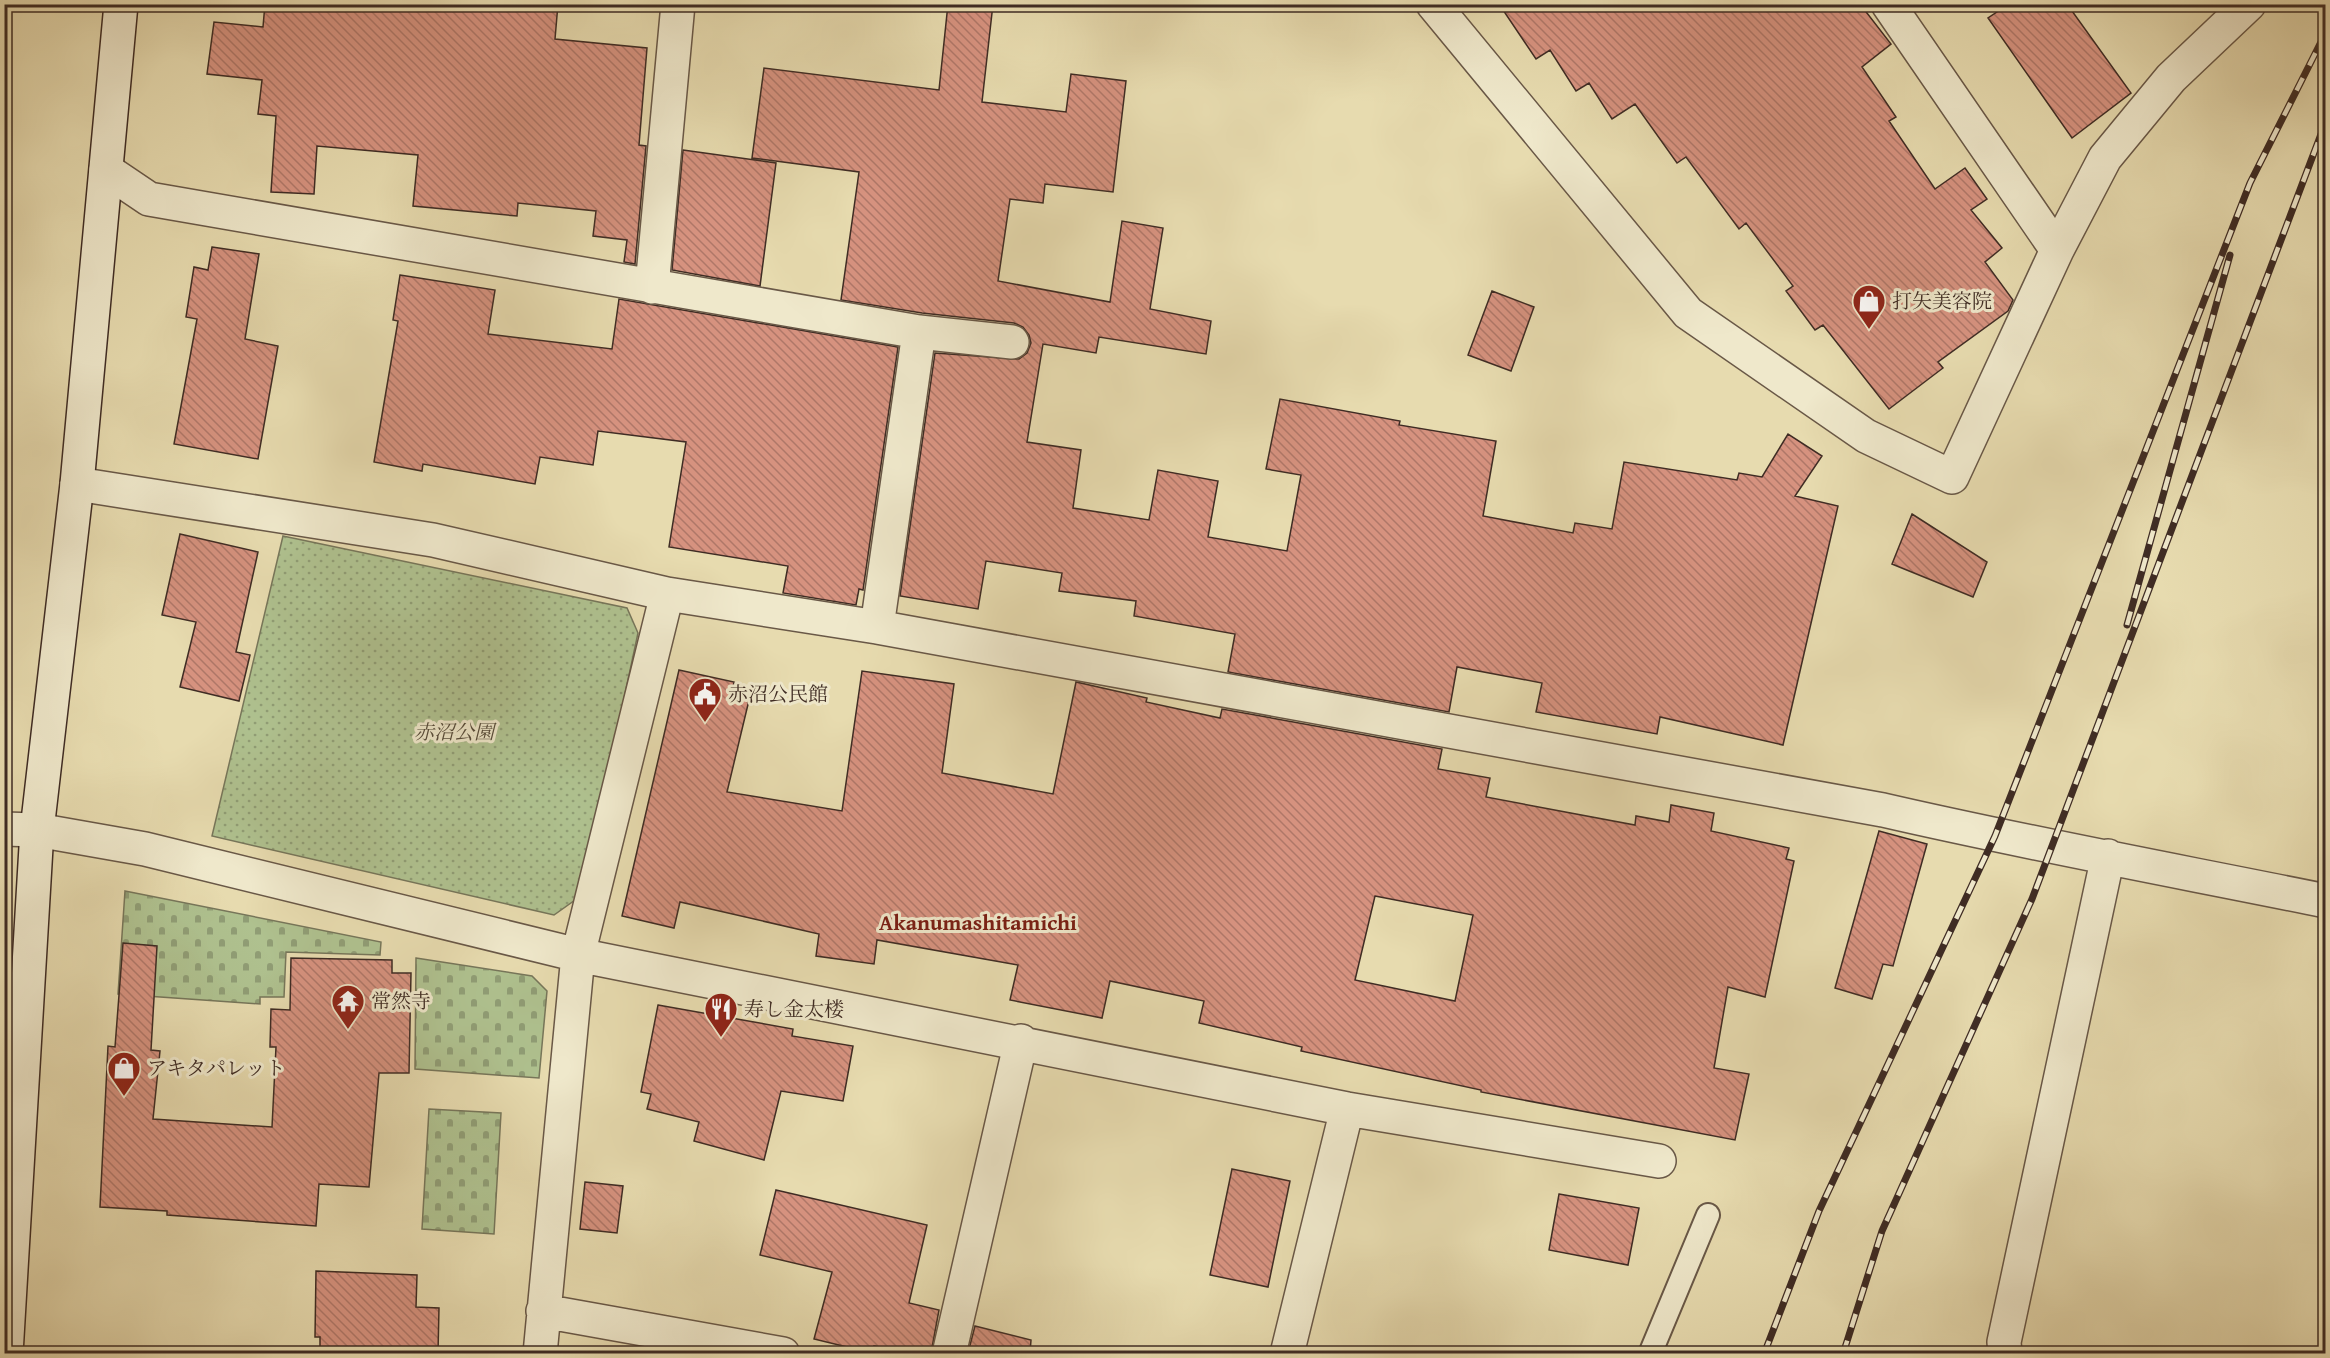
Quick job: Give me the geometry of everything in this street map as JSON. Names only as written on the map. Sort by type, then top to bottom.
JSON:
[{"type":"street","points":[[6,1353],[37,830],[77,484],[121,4]]},
{"type":"street","points":[[652,287],[678,4]]},
{"type":"street","points":[[1433,4],[1688,313],[1866,436],[1952,477],[2057,250],[2105,158],[2171,78],[2249,4]]},
{"type":"street","points":[[1888,4],[2057,250]]},
{"type":"street","points":[[106,170],[149,199],[920,332],[1012,342]]},
{"type":"street","points":[[877,627],[920,332]]},
{"type":"street","points":[[77,484],[433,540],[667,594],[877,627],[1871,808],[1995,836],[2108,856],[2325,901]]},
{"type":"street","points":[[540,1353],[578,954],[667,594]]},
{"type":"street","points":[[4,829],[37,830],[145,849],[578,954],[1347,1108],[1659,1161]]},
{"type":"street","points":[[2005,1353],[2004,1342],[2108,856]]},
{"type":"street","points":[[949,1353],[1021,1041]]},
{"type":"street","points":[[1287,1353],[1347,1108]]},
{"type":"street","points":[[543,1311],[783,1353]]},
{"type":"lane","points":[[1650,1353],[1708,1215]]},
{"type":"green space","name":"赤沼公園","points":[[283,536],[627,608],[638,633],[582,895],[554,915],[212,836]]},
{"type":"green space","points":[[125,891],[381,942],[380,955],[286,952],[284,997],[260,997],[260,1004],[118,994]]},
{"type":"green space","points":[[416,958],[532,976],[547,991],[539,1078],[415,1069]]},
{"type":"green space","points":[[429,1109],[501,1113],[494,1234],[422,1229]]},
{"type":"building","points":[[265,4],[558,4],[555,39],[647,48],[639,145],[646,146],[635,264],[624,262],[627,240],[593,236],[596,211],[518,203],[517,216],[413,206],[418,155],[317,146],[314,194],[271,192],[276,116],[258,114],[262,80],[207,74],[214,22],[263,27]]},
{"type":"building","points":[[948,4],[993,4],[982,102],[1066,112],[1071,74],[1126,81],[1113,192],[1045,184],[1043,203],[1010,199],[998,281],[1110,302],[1122,221],[1163,228],[1150,309],[1211,321],[1206,354],[1099,337],[1096,353],[1043,344],[1027,442],[1081,450],[1073,508],[1149,520],[1158,470],[1218,481],[1208,537],[1287,551],[1301,475],[1266,469],[1280,399],[1400,421],[1399,425],[1496,441],[1483,516],[1573,533],[1575,523],[1612,529],[1624,462],[1737,480],[1739,473],[1762,477],[1788,434],[1822,456],[1795,496],[1838,506],[1783,745],[1660,717],[1657,734],[1536,712],[1542,683],[1457,667],[1449,712],[1228,672],[1235,634],[1134,616],[1136,601],[1059,591],[1062,573],[986,561],[978,609],[900,596],[935,353],[1019,359],[1027,353],[1031,343],[1029,335],[1023,327],[1014,323],[922,313],[841,300],[859,172],[752,158],[764,68],[939,90]]},
{"type":"building","points":[[1499,4],[1860,4],[1891,44],[1862,67],[1896,117],[1889,121],[1935,189],[1965,168],[1987,199],[1971,210],[2002,248],[1985,262],[2013,300],[2008,311],[1938,362],[1943,368],[1889,409],[1823,325],[1815,330],[1786,291],[1793,286],[1746,223],[1739,229],[1686,157],[1677,163],[1635,104],[1612,119],[1589,83],[1576,91],[1550,50],[1536,59]]},
{"type":"building","points":[[2009,4],[2067,4],[2131,93],[2072,138],[1988,18]]},
{"type":"building","points":[[683,150],[776,163],[760,286],[672,270]]},
{"type":"building","points":[[212,247],[259,254],[245,339],[278,346],[258,459],[174,444],[197,319],[186,317],[194,267],[208,270]]},
{"type":"building","points":[[400,275],[495,290],[488,334],[612,349],[619,299],[898,347],[863,590],[859,589],[856,605],[783,593],[788,566],[669,547],[686,442],[598,431],[593,465],[540,457],[535,484],[423,464],[422,471],[374,462],[398,321],[393,320]]},
{"type":"building","points":[[1492,291],[1534,307],[1511,371],[1468,355]]},
{"type":"building","points":[[1912,514],[1987,562],[1973,597],[1892,564]]},
{"type":"building","points":[[180,534],[258,552],[236,652],[250,655],[239,701],[180,687],[196,622],[162,615]]},
{"type":"building","points":[[679,670],[734,682],[732,692],[750,696],[727,792],[842,811],[862,671],[954,684],[942,773],[1053,794],[1076,682],[1147,698],[1146,702],[1220,718],[1222,709],[1442,749],[1438,769],[1490,778],[1486,797],[1635,825],[1636,816],[1669,822],[1671,805],[1714,813],[1711,831],[1789,848],[1786,859],[1794,861],[1765,997],[1728,987],[1714,1068],[1749,1074],[1735,1140],[1481,1092],[1481,1090],[1301,1051],[1302,1047],[1199,1023],[1204,1001],[1110,981],[1102,1018],[1010,1000],[1018,965],[877,940],[874,964],[816,956],[819,934],[680,902],[674,928],[622,916]],"holes":[[[1375,896],[1473,915],[1455,1001],[1355,980]]]},
{"type":"building","points":[[1879,831],[1927,844],[1893,966],[1883,964],[1872,999],[1835,988]]},
{"type":"building","points":[[123,943],[157,946],[151,1050],[160,1051],[153,1119],[272,1127],[276,1047],[270,1047],[271,1009],[290,1010],[291,958],[392,960],[392,973],[411,973],[409,1073],[379,1073],[369,1187],[319,1184],[316,1226],[167,1215],[167,1211],[100,1207],[108,1046],[115,1047]]},
{"type":"building","points":[[658,1005],[793,1029],[792,1036],[853,1046],[843,1101],[781,1091],[764,1160],[694,1141],[699,1122],[647,1109],[651,1094],[641,1092]]},
{"type":"building","points":[[1232,1169],[1290,1181],[1268,1287],[1210,1275]]},
{"type":"building","points":[[585,1182],[623,1186],[617,1233],[580,1229]]},
{"type":"building","points":[[776,1190],[927,1225],[909,1303],[939,1310],[931,1353],[907,1353],[874,1346],[872,1353],[814,1339],[832,1272],[760,1255]]},
{"type":"building","points":[[1559,1194],[1639,1208],[1628,1265],[1549,1250]]},
{"type":"building","points":[[316,1271],[417,1275],[416,1307],[439,1308],[438,1353],[320,1353],[320,1337],[315,1337]]},
{"type":"building","points":[[975,1326],[1031,1340],[1030,1353],[968,1353]]},
{"type":"railway","points":[[1764,1354],[1819,1211],[1995,836],[2250,183],[2326,32]]},
{"type":"railway","points":[[1843,1354],[1882,1231],[2032,899],[2326,121]]},
{"type":"railway","points":[[2127,625],[2230,255]]},
{"type":"place","name":"打矢美容院","points":[[1869,330]]},
{"type":"place","name":"赤沼公民館","points":[[705,723]]},
{"type":"place","name":"常然寺","points":[[348,1030]]},
{"type":"place","name":"寿し金太楼","points":[[721,1038]]},
{"type":"place","name":"アキタパレット","points":[[124,1097]]},
{"type":"district","name":"Akanumashitamichi","points":[[978,922]]}]
